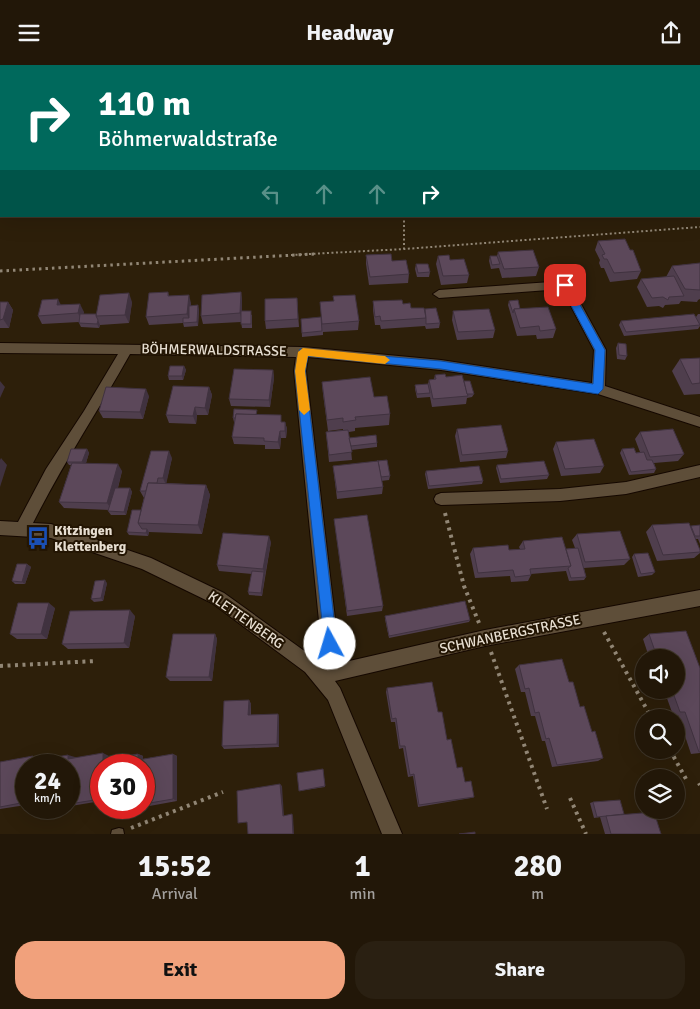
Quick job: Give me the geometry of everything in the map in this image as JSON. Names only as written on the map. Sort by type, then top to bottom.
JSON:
[{"type":"street","points":[[439,294],[565,285],[600,350],[598,389]]},
{"type":"street","name":"BÖHMERWALDSTRASSE","points":[[0,348],[303,352],[441,365],[598,389],[700,422]]},
{"type":"street","name":"BÖHMERWALDSTRASSE","points":[[22,529],[51,473],[89,415],[127,349]]},
{"type":"street","points":[[303,352],[300,371],[330,644],[316,671]]},
{"type":"street","points":[[441,499],[560,495],[626,488],[700,471]]},
{"type":"street","name":"KLETTENBERG","points":[[0,528],[51,531],[146,563],[218,598],[316,671],[334,694],[392,834]]},
{"type":"street","name":"SCHWANBERGSTRASSE","points":[[316,671],[700,597]]},
{"type":"path","points":[[404,217],[404,249]]},
{"type":"path","points":[[0,271],[404,249],[700,227]]},
{"type":"path","points":[[595,617],[647,709]]},
{"type":"path","points":[[0,666],[96,661]]},
{"type":"path","points":[[675,759],[686,779]]},
{"type":"path","points":[[117,834],[222,792]]},
{"type":"path","points":[[570,798],[586,834]]},
{"type":"building","points":[[625,239],[630,250],[633,250],[641,271],[614,273],[607,259],[604,259],[602,255],[605,254],[598,241]]},
{"type":"building","points":[[533,250],[539,267],[504,269],[498,252]]},
{"type":"building","points":[[391,254],[392,261],[406,260],[409,274],[370,277],[366,255]]},
{"type":"building","points":[[449,255],[450,260],[464,259],[469,275],[443,276],[438,256]]},
{"type":"building","points":[[490,256],[497,256],[500,264],[492,265]]},
{"type":"building","points":[[700,263],[700,290],[685,289],[672,266]]},
{"type":"building","points":[[416,264],[428,264],[430,272],[418,273]]},
{"type":"building","points":[[674,276],[684,296],[669,297],[668,300],[663,297],[652,298],[641,279]]},
{"type":"building","points":[[168,292],[168,296],[189,295],[187,314],[146,317],[149,293]]},
{"type":"building","points":[[241,292],[240,313],[201,316],[202,295]]},
{"type":"building","points":[[129,293],[125,315],[96,316],[100,295]]},
{"type":"building","points":[[355,295],[359,321],[322,324],[320,302],[334,301],[333,296]]},
{"type":"building","points":[[297,298],[298,319],[265,321],[265,299]]},
{"type":"building","points":[[58,299],[57,305],[80,304],[78,313],[38,316],[42,300]]},
{"type":"building","points":[[402,300],[403,304],[410,303],[411,308],[424,308],[426,318],[381,321],[380,316],[375,317],[373,301]]},
{"type":"building","points":[[518,300],[520,309],[514,309],[513,313],[509,301]]},
{"type":"building","points":[[0,302],[8,302],[3,319],[0,320]]},
{"type":"building","points":[[198,305],[197,322],[183,323],[183,318],[189,318],[189,306]]},
{"type":"building","points":[[548,307],[556,329],[540,331],[539,326],[520,328],[514,309]]},
{"type":"building","points":[[436,308],[440,323],[426,324],[425,309]]},
{"type":"building","points":[[489,309],[495,330],[458,332],[453,311]]},
{"type":"building","points":[[241,311],[251,311],[251,324],[241,324]]},
{"type":"building","points":[[80,314],[96,314],[97,324],[79,323]]},
{"type":"building","points":[[694,314],[700,325],[626,332],[621,321]]},
{"type":"building","points":[[321,317],[322,331],[302,333],[301,319]]},
{"type":"building","points":[[618,343],[626,344],[627,356],[619,355]]},
{"type":"building","points":[[700,358],[700,383],[692,384],[680,359]]},
{"type":"building","points":[[170,366],[184,366],[182,376],[168,376]]},
{"type":"building","points":[[234,369],[273,370],[269,400],[229,399]]},
{"type":"building","points":[[445,374],[446,377],[462,375],[468,396],[433,399],[429,380],[436,379],[435,375]]},
{"type":"building","points":[[370,377],[374,397],[387,396],[390,414],[355,417],[356,420],[343,422],[343,418],[327,420],[322,382]]},
{"type":"building","points":[[464,381],[470,381],[474,394],[467,394]]},
{"type":"building","points":[[428,384],[430,393],[417,394],[415,385]]},
{"type":"building","points":[[173,386],[209,387],[205,408],[195,407],[193,416],[166,415]]},
{"type":"building","points":[[106,387],[146,389],[140,412],[99,411]]},
{"type":"building","points":[[234,409],[257,410],[256,415],[236,414],[236,418],[233,418]]},
{"type":"building","points":[[236,414],[281,415],[281,422],[285,422],[285,431],[280,431],[278,442],[264,441],[264,438],[232,437]]},
{"type":"building","points":[[501,425],[508,451],[462,455],[457,429]]},
{"type":"building","points":[[673,429],[684,454],[650,457],[640,432]]},
{"type":"building","points":[[348,430],[352,452],[329,455],[326,432]]},
{"type":"building","points":[[376,435],[377,443],[351,446],[349,438]]},
{"type":"building","points":[[594,439],[604,466],[565,469],[556,442]]},
{"type":"building","points":[[634,448],[636,453],[644,452],[647,460],[652,460],[656,469],[631,472],[622,449]]},
{"type":"building","points":[[71,449],[87,449],[82,462],[67,462]]},
{"type":"building","points":[[151,451],[169,451],[163,478],[158,478],[157,483],[148,483],[146,491],[140,491]]},
{"type":"building","points":[[387,460],[390,476],[381,477],[377,461]]},
{"type":"building","points":[[378,461],[383,487],[337,492],[333,466]]},
{"type":"building","points":[[544,461],[549,475],[501,479],[497,465]]},
{"type":"building","points":[[72,463],[118,464],[107,503],[59,502]]},
{"type":"building","points":[[479,466],[483,481],[429,486],[426,471]]},
{"type":"building","points":[[148,483],[206,485],[198,525],[138,523]]},
{"type":"building","points":[[115,488],[130,488],[124,512],[108,511]]},
{"type":"building","points":[[132,510],[141,510],[138,523],[142,529],[147,529],[146,533],[127,532]]},
{"type":"building","points":[[367,515],[383,606],[347,611],[334,519]]},
{"type":"building","points":[[689,523],[700,552],[663,555],[652,525]]},
{"type":"building","points":[[700,525],[700,536],[695,536],[691,526]]},
{"type":"building","points":[[620,531],[630,559],[585,562],[577,534]]},
{"type":"building","points":[[223,533],[269,536],[263,569],[217,565]]},
{"type":"building","points":[[562,537],[571,566],[530,569],[531,575],[515,577],[513,570],[478,573],[473,548],[508,545],[509,550],[525,549],[523,541]]},
{"type":"building","points":[[578,548],[586,577],[571,578],[568,568],[571,566],[566,549]]},
{"type":"building","points":[[648,553],[655,572],[641,574],[634,554]]},
{"type":"building","points":[[17,564],[27,564],[22,582],[12,581]]},
{"type":"building","points":[[252,571],[264,572],[261,593],[248,592]]},
{"type":"building","points":[[105,580],[101,598],[91,599],[95,581]]},
{"type":"building","points":[[465,601],[470,620],[389,636],[385,616]]},
{"type":"building","points":[[18,603],[49,603],[41,634],[10,634]]},
{"type":"building","points":[[130,610],[124,643],[62,644],[70,611]]},
{"type":"building","points":[[686,631],[700,668],[700,752],[685,709],[679,709],[675,699],[685,699],[685,649],[654,649],[649,634]]},
{"type":"building","points":[[173,634],[215,634],[209,677],[166,677]]},
{"type":"building","points":[[562,659],[569,682],[573,682],[580,707],[584,706],[592,732],[595,731],[603,758],[557,765],[549,738],[546,739],[539,712],[535,713],[529,688],[525,689],[519,665]]},
{"type":"building","points":[[432,682],[438,712],[442,712],[447,740],[451,739],[457,768],[462,767],[465,782],[471,781],[474,797],[419,805],[414,774],[410,775],[405,746],[400,746],[396,718],[392,719],[387,688]]},
{"type":"building","points":[[249,700],[248,715],[278,714],[277,744],[222,746],[224,701]]},
{"type":"building","points":[[173,754],[173,799],[155,802],[155,757]]},
{"type":"building","points":[[90,755],[90,801],[80,802],[80,757]]},
{"type":"building","points":[[15,759],[15,804],[0,807],[0,762]]},
{"type":"building","points":[[323,769],[325,786],[299,791],[297,773]]},
{"type":"building","points":[[280,784],[283,816],[292,814],[293,834],[248,834],[247,822],[238,823],[237,791]]},
{"type":"building","points":[[620,800],[624,814],[597,817],[593,802]]},
{"type":"building","points":[[635,814],[635,819],[656,819],[661,834],[611,834],[606,816]]},
{"type":"building","points":[[475,832],[475,834],[459,834]]},
{"type":"slow traffic","points":[[304,410],[300,371],[303,352],[385,360]]},
{"type":"place","name":"Kitzingen Klettenberg","points":[[38,538]]},
{"type":"route","points":[[330,644],[300,371],[303,352],[441,365],[598,389],[600,350],[565,285]]}]
